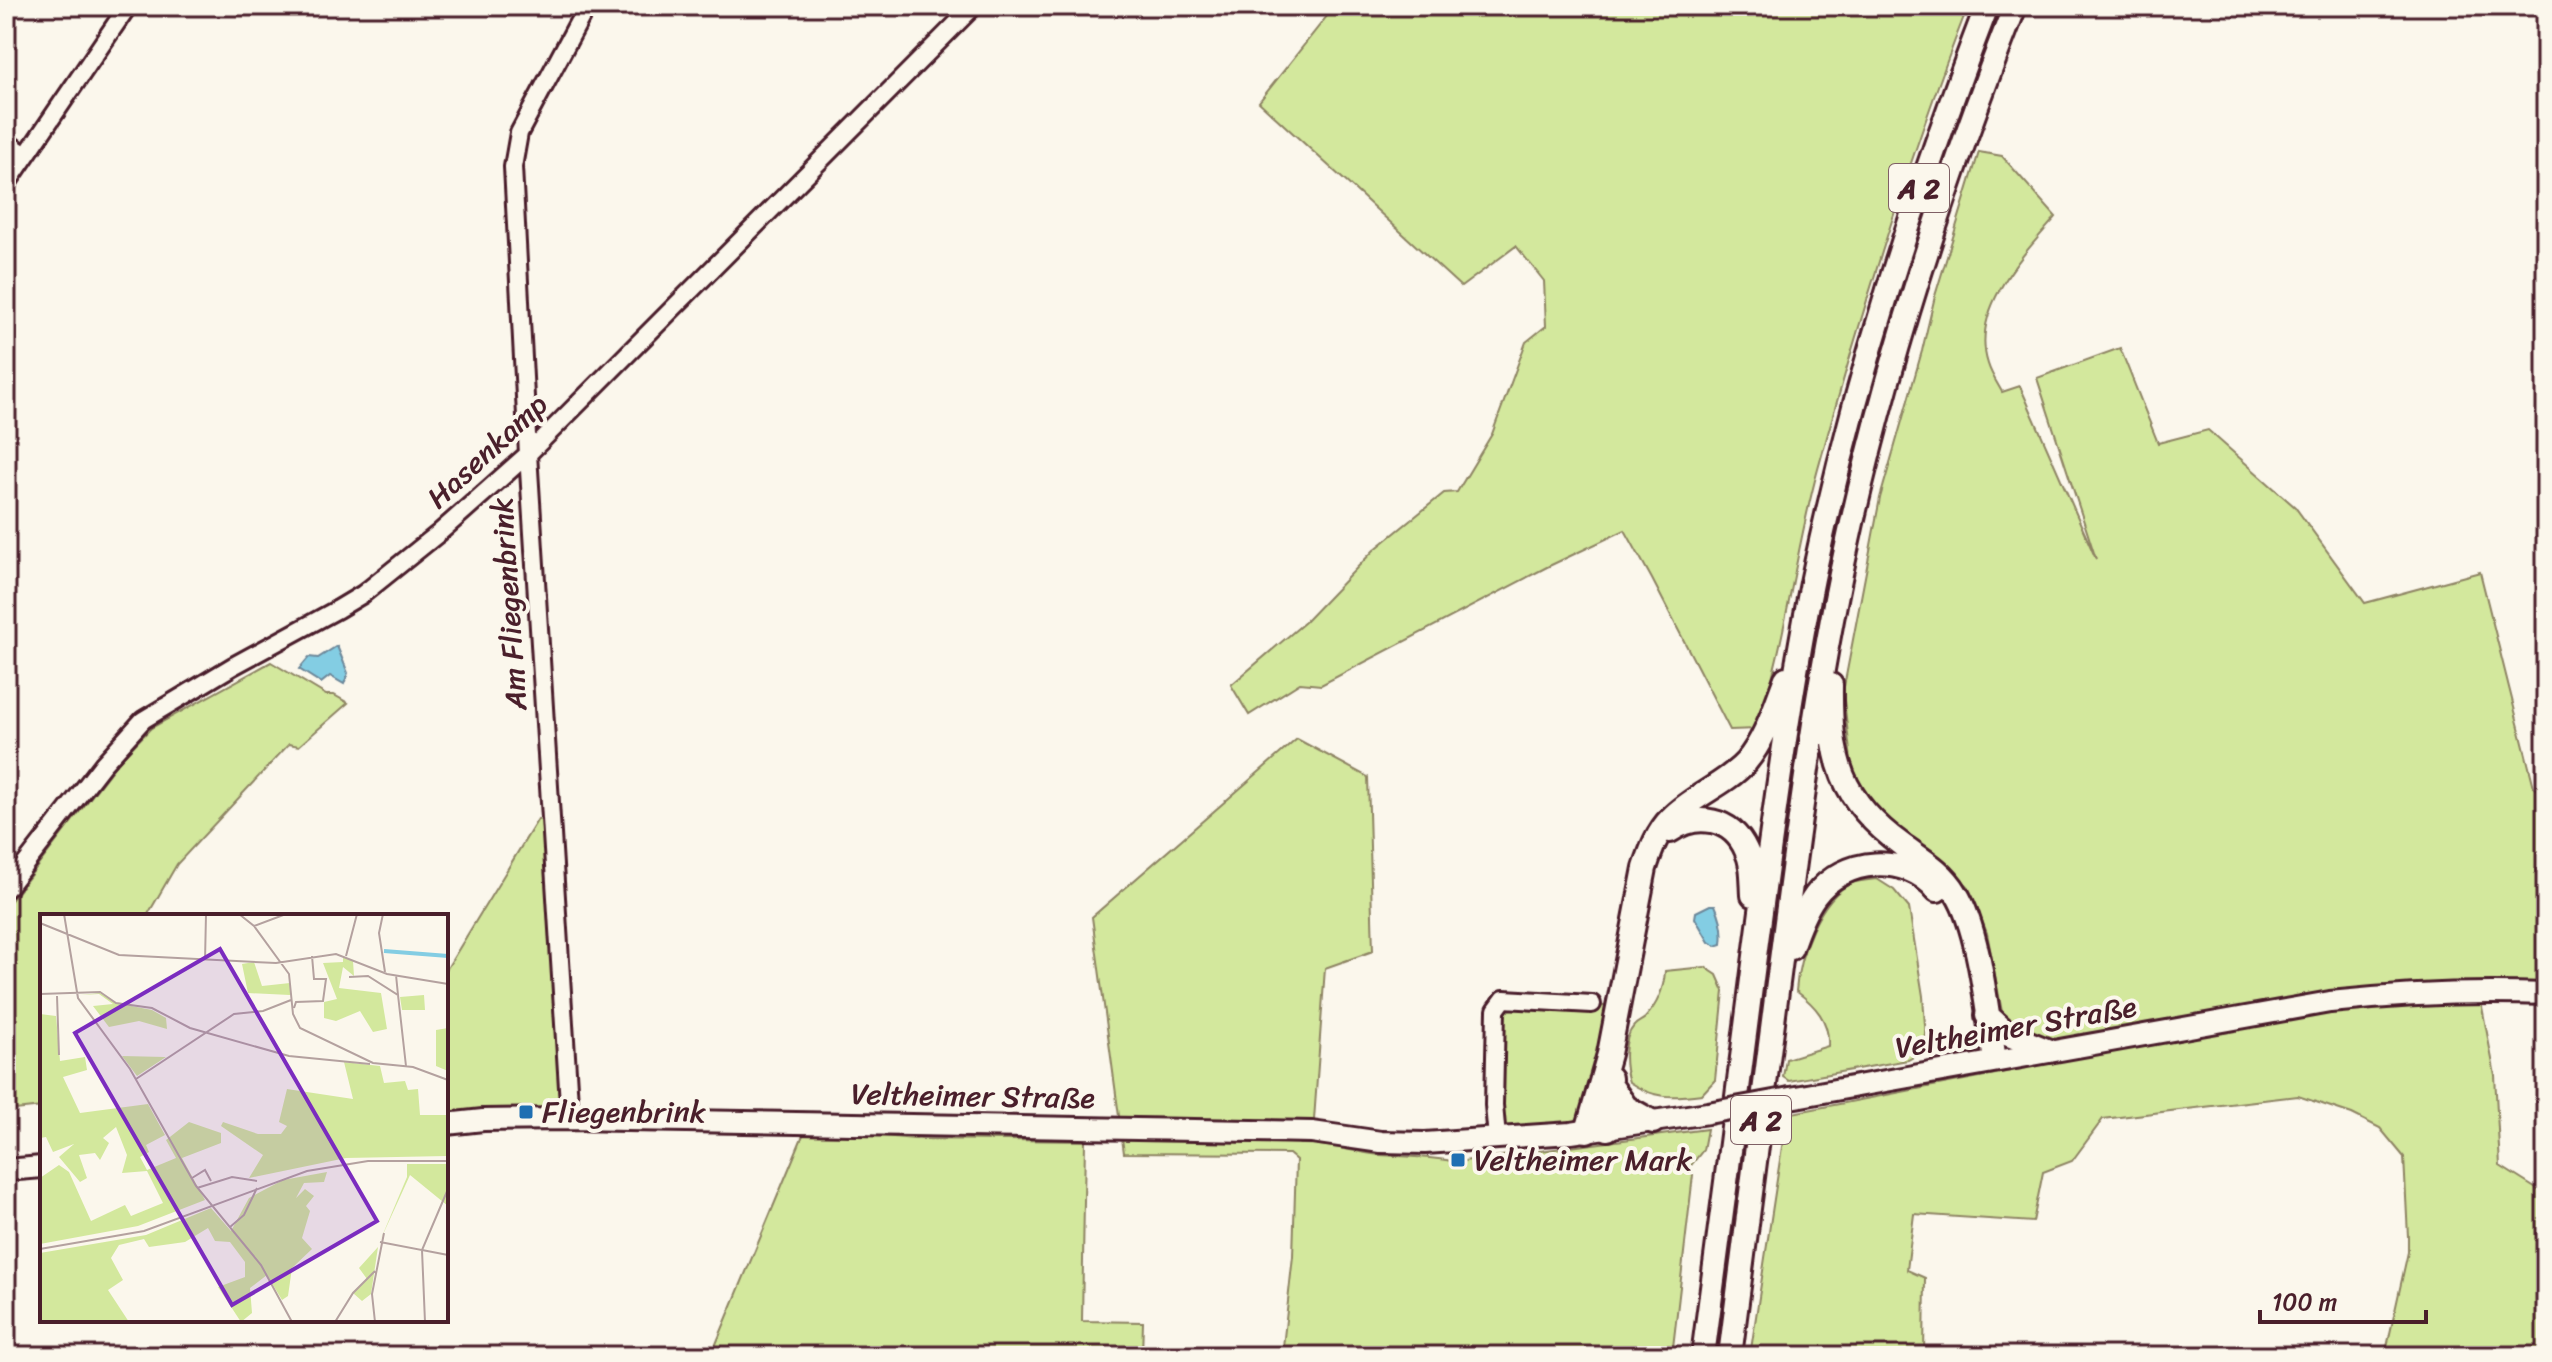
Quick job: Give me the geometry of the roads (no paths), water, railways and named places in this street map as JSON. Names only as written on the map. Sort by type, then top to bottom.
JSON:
[{"type":"highway","name":"A 2","points":[[1703,1356],[1773,822],[1802,635],[1833,488],[1862,373],[1912,209],[1987,6]]},
{"type":"highway","name":"A 2","points":[[1730,1356],[1808,752],[1831,624],[1862,478],[1910,303],[1963,138],[2015,6]]},
{"type":"highway","points":[[1831,624],[1830,717],[1838,769],[1863,812],[1944,875],[1965,910],[1987,1015],[1988,1062]]},
{"type":"highway","points":[[1598,1130],[1609,1054],[1645,868],[1661,830],[1673,816],[1730,776],[1746,761],[1764,736],[1802,635]]},
{"type":"highway","points":[[1645,868],[1667,833],[1682,823],[1706,819],[1728,826],[1747,850],[1752,869],[1754,971]]},
{"type":"highway","points":[[1778,982],[1799,926],[1815,896],[1833,878],[1854,867],[1871,864],[1911,870],[1933,885],[1952,914],[1962,941],[1988,1062]]},
{"type":"highway","points":[[1987,1015],[2002,1031],[2049,1051]]},
{"type":"highway","points":[[1598,1130],[1610,1084],[1609,1054]]},
{"type":"highway","points":[[1610,1084],[1626,1107],[1653,1122]]},
{"type":"main road","name":"Veltheimer Straße","points":[[448,1124],[483,1120],[570,1119],[1312,1132],[1381,1142],[1425,1143],[1598,1130],[1653,1122],[2330,1002],[2447,993],[2546,994]]},
{"type":"main road","points":[[6,1170],[40,1167]]},
{"type":"street","points":[[6,185],[128,6]]},
{"type":"street","name":"Am Fliegenbrink","points":[[570,1119],[513,167],[519,133],[587,6]]},
{"type":"street","name":"Hasenkamp","points":[[6,889],[103,764],[143,720],[363,594],[439,533],[528,454],[974,6]]},
{"type":"street","points":[[6,142],[26,155]]},
{"type":"street","points":[[1497,1138],[1494,1105],[1496,1010],[1499,1002],[1504,999],[1592,1004]]},
{"type":"water","points":[[337,646],[348,673],[344,684],[330,676],[321,683],[299,669],[309,657],[318,658]]},
{"type":"water","points":[[1715,905],[1722,929],[1722,944],[1716,946],[1709,942],[1695,918],[1696,912]]},
{"type":"place","name":"Fliegenbrink","points":[[526,1112]]},
{"type":"place","name":"Veltheimer Mark","points":[[1458,1160]]}]
